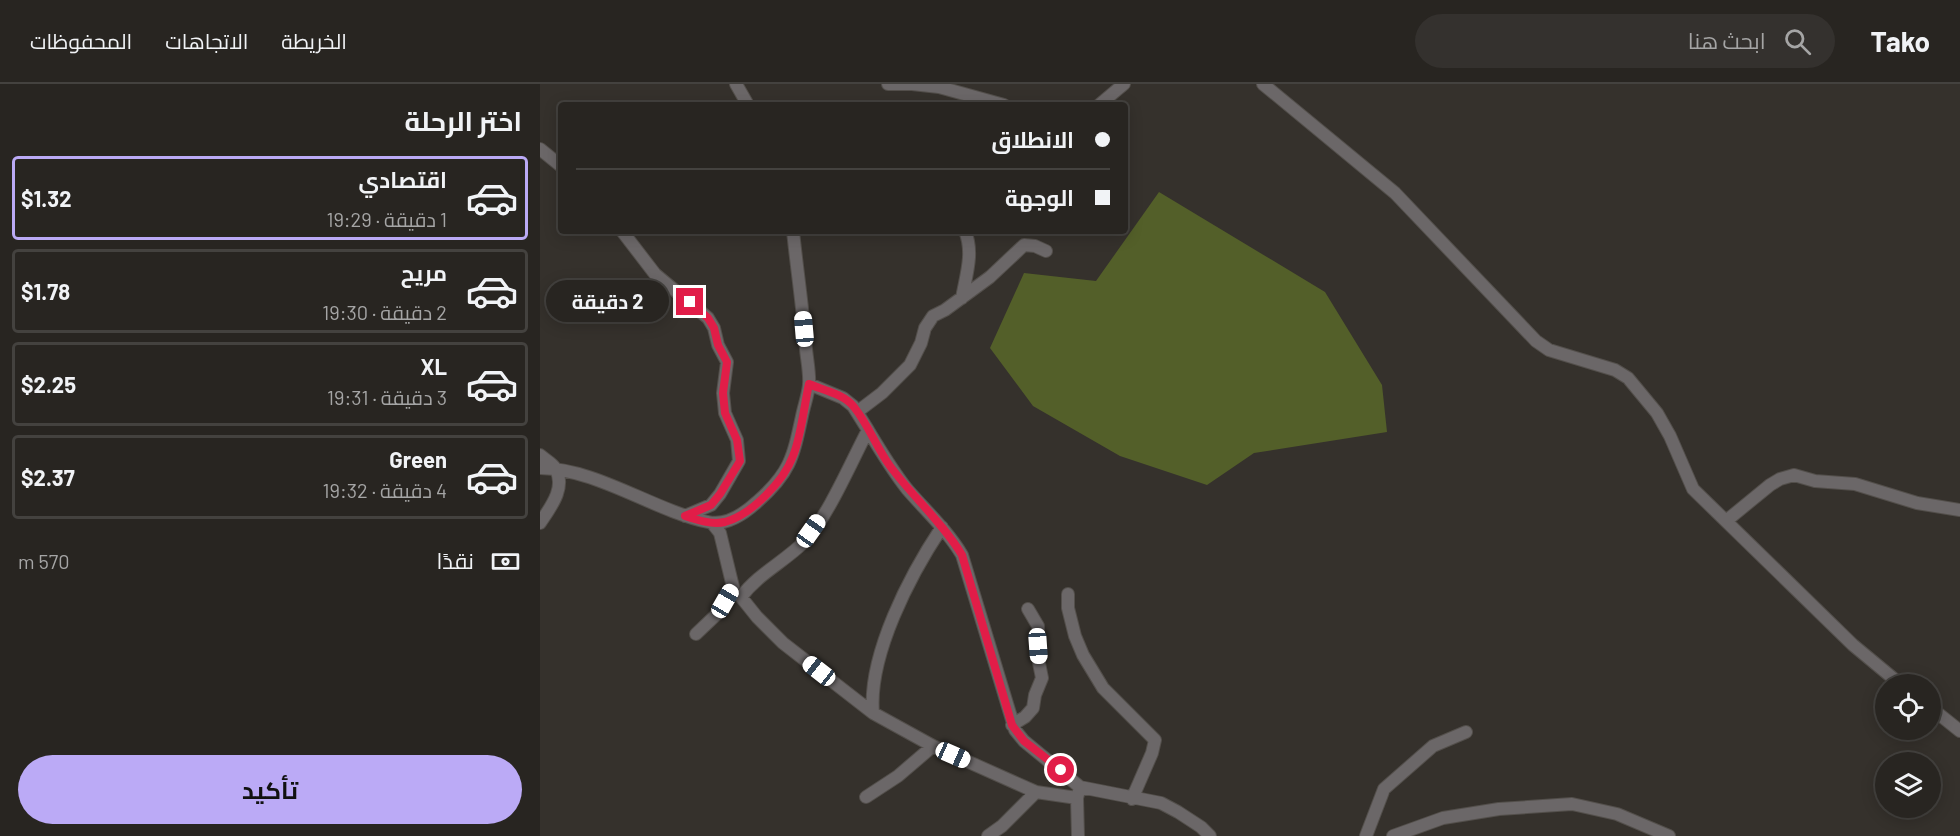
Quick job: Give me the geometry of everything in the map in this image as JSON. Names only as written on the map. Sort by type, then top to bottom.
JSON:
[{"type":"street","points":[[736,84],[746,102]]},
{"type":"street","points":[[888,84],[939,87],[993,102]]},
{"type":"street","points":[[1103,102],[1124,84]]},
{"type":"street","points":[[1263,84],[1395,192],[1536,340],[1549,350],[1615,370],[1628,378],[1657,413],[1670,436],[1693,489],[1853,645],[1888,674]]},
{"type":"street","points":[[540,149],[558,164]]},
{"type":"street","points":[[624,234],[655,274],[708,318],[727,362],[723,393],[725,413],[737,440],[740,461],[711,505],[685,516]]},
{"type":"street","points":[[540,468],[555,468],[598,481],[685,516],[712,523],[726,522],[752,507],[781,478],[794,456],[809,384],[793,234]]},
{"type":"street","points":[[962,298],[969,263],[970,243],[966,234]]},
{"type":"street","points":[[857,412],[882,393],[910,365],[929,320],[990,277],[1024,245],[1035,246],[1046,251]]},
{"type":"street","points":[[809,384],[843,398],[854,406],[887,463],[942,527],[962,555],[1012,725],[1024,741],[1079,792],[1078,836]]},
{"type":"street","points":[[868,430],[831,500],[804,542],[751,583],[741,597],[757,617],[783,643],[873,713],[933,746],[1036,792],[1079,792],[1161,803],[1179,812],[1210,836]]},
{"type":"street","points":[[540,455],[555,468],[559,483],[557,495],[540,523]]},
{"type":"street","points":[[1726,521],[1770,485],[1794,475],[1815,481],[1855,484],[1917,504],[1960,510]]},
{"type":"street","points":[[696,634],[717,614],[733,587],[720,533],[712,523]]},
{"type":"street","points":[[873,713],[872,701],[880,652],[889,627],[925,553],[942,527]]},
{"type":"street","points":[[1068,594],[1068,608],[1075,636],[1083,655],[1103,688],[1155,740],[1152,753],[1132,799]]},
{"type":"street","points":[[1012,725],[1025,717],[1033,708],[1041,678],[1038,626],[1028,609]]},
{"type":"street","points":[[1941,716],[1960,731]]},
{"type":"street","points":[[1366,836],[1384,789],[1433,746],[1466,732]]},
{"type":"street","points":[[866,797],[898,776],[933,746]]},
{"type":"street","points":[[988,836],[1002,826],[1036,792]]},
{"type":"street","points":[[1393,836],[1443,818],[1508,808],[1572,804],[1617,814],[1669,836]]},
{"type":"green space","points":[[1159,192],[1325,292],[1382,385],[1387,432],[1254,453],[1207,485],[1120,456],[1033,406],[990,348],[1024,273],[1096,281]]},
{"type":"route","points":[[690,302],[708,318],[727,362],[723,393],[725,413],[737,440],[740,461],[711,505],[685,516],[712,523],[726,522],[752,507],[781,478],[794,456],[809,384],[843,398],[854,406],[887,463],[952,539],[962,555],[1012,725],[1024,741],[1061,770]]}]
